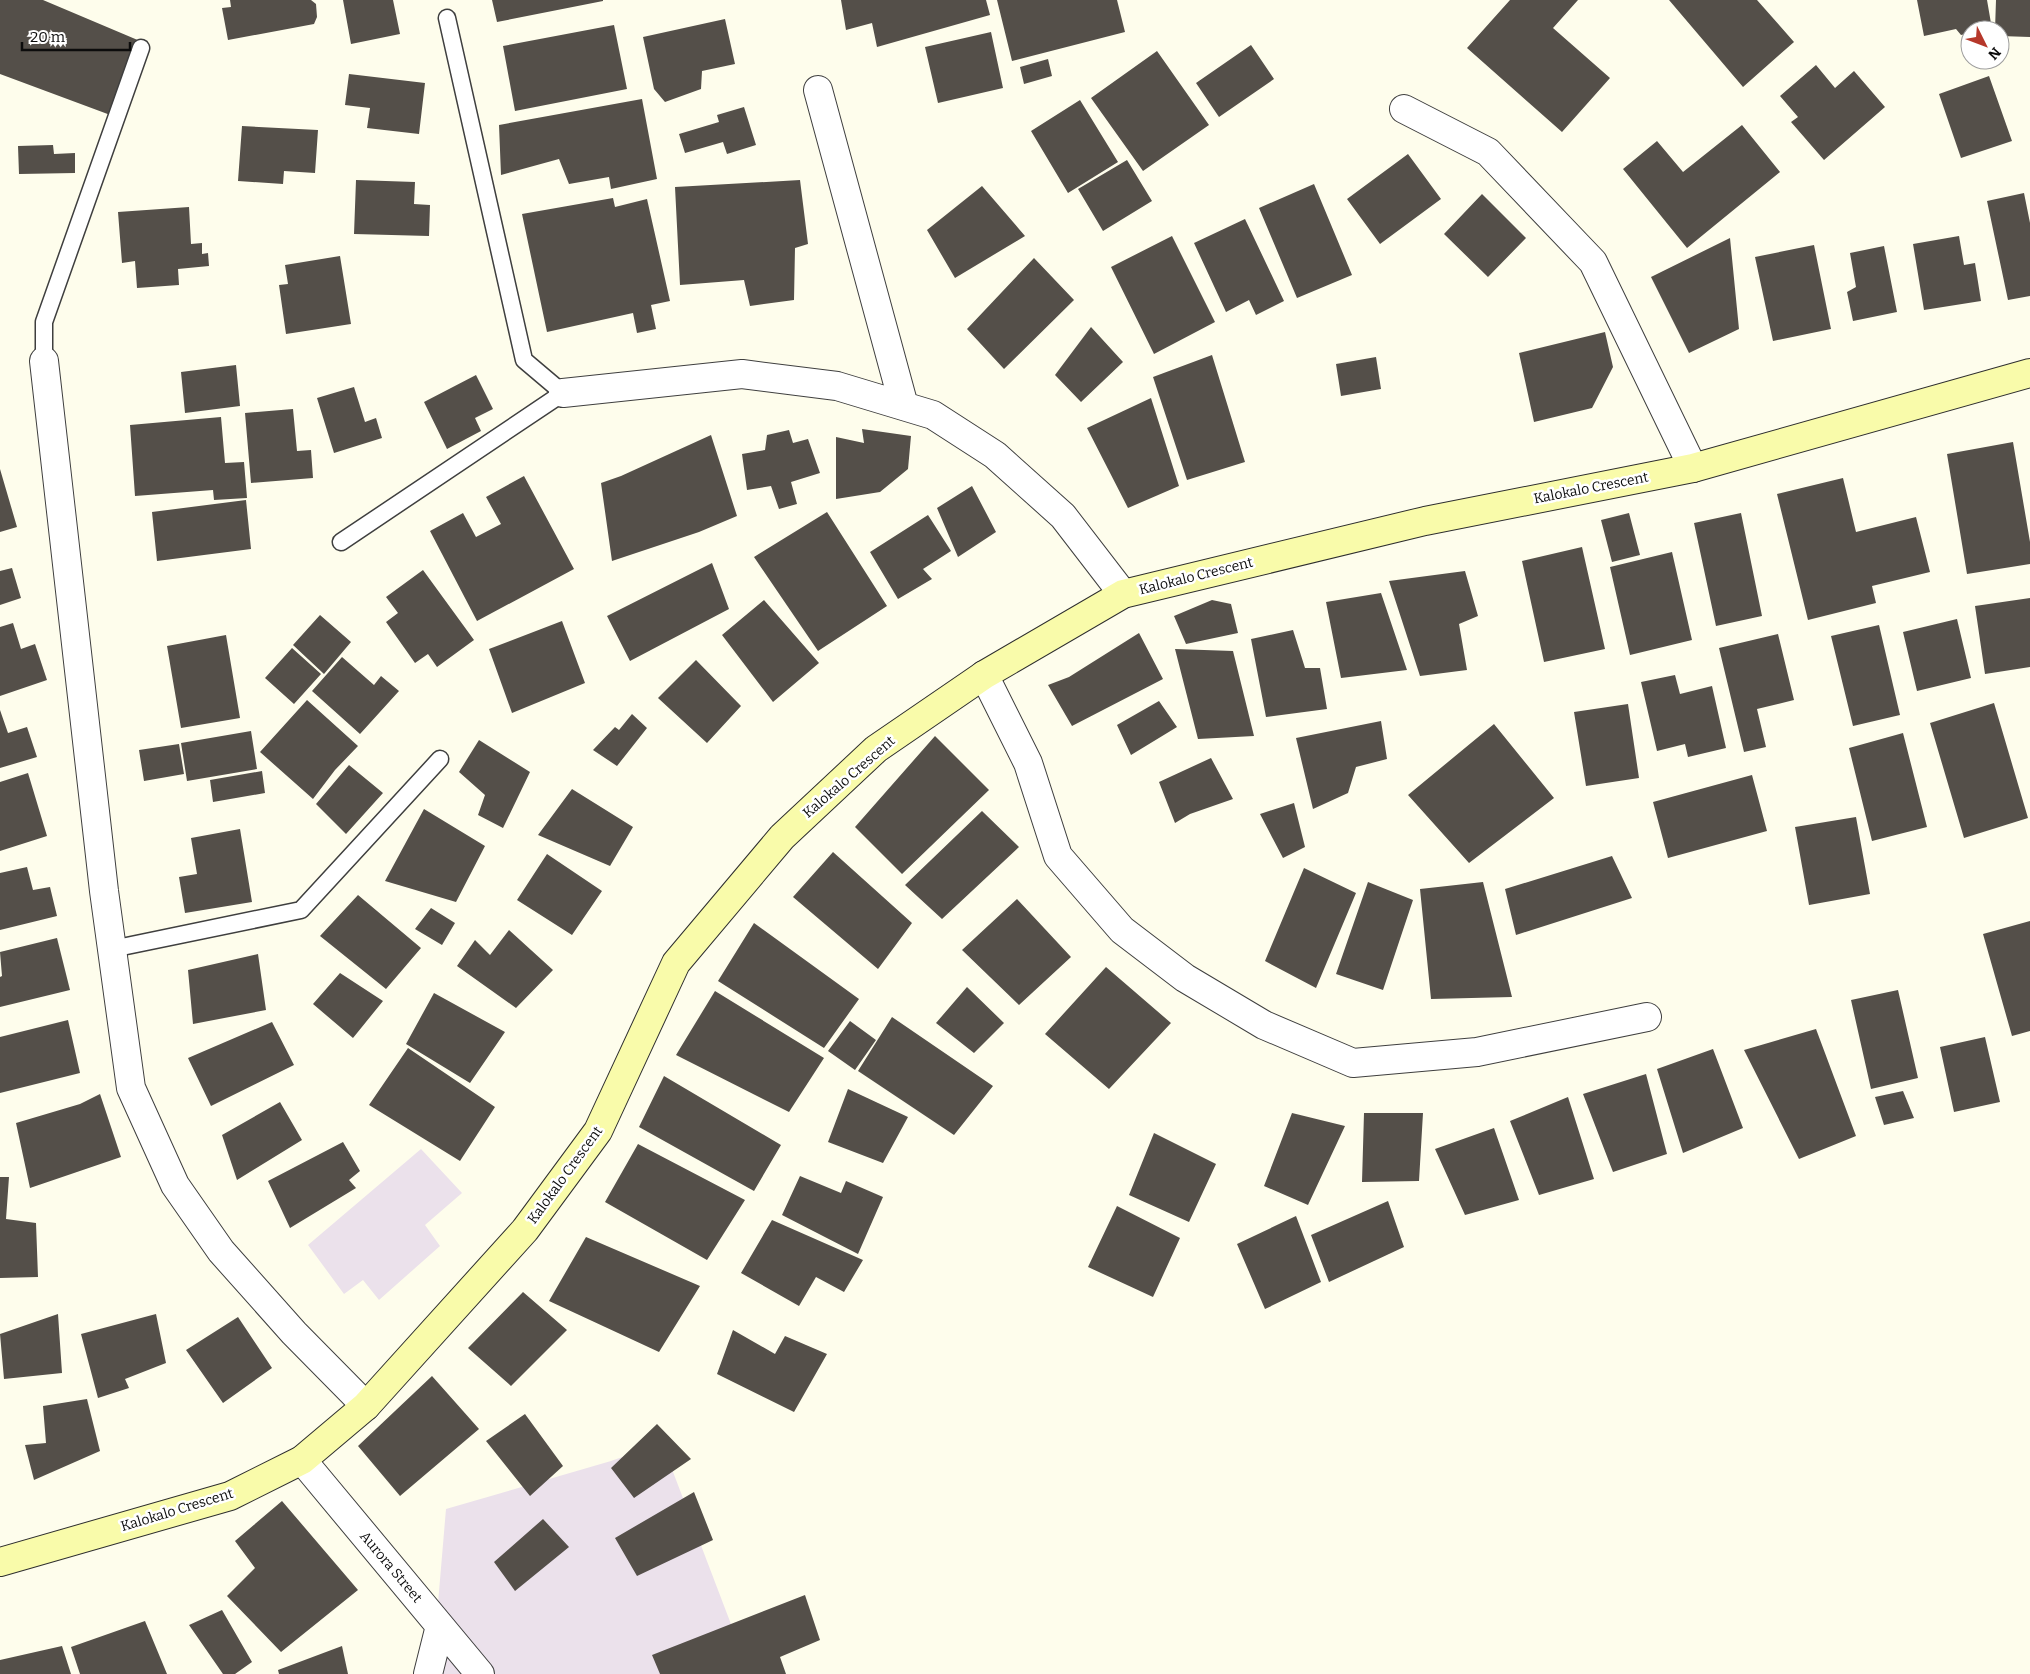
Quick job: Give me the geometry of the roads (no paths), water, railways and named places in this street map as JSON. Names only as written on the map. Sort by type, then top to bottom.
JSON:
[{"type":"street","points":[[818,90],[904,406]]},
{"type":"street","points":[[1404,109],[1488,152],[1593,262],[1693,468]]},
{"type":"street","points":[[44,361],[104,892],[131,1088],[175,1185],[221,1251],[294,1333],[366,1406]]},
{"type":"street","name":"Kalokalo Crescent","points":[[0,1562],[230,1496],[302,1460],[366,1406],[526,1230],[598,1131],[676,963],[782,837],[876,749],[984,675],[1123,594],[1425,521],[1693,468],[2030,372]]},
{"type":"street","points":[[563,393],[742,374],[837,386],[933,415],[995,455],[1063,516],[1123,594]]},
{"type":"street","points":[[984,675],[1028,762],[1058,856],[1122,930],[1185,978],[1264,1026],[1353,1064],[1477,1052],[1647,1017]]},
{"type":"street","name":"Aurora Street","points":[[302,1460],[480,1674]]},
{"type":"street","points":[[428,1674],[440,1626]]},
{"type":"lane","points":[[341,542],[563,393],[524,360],[447,18]]},
{"type":"lane","points":[[44,361],[44,322],[141,48]]},
{"type":"lane","points":[[112,949],[301,910],[440,759]]}]
